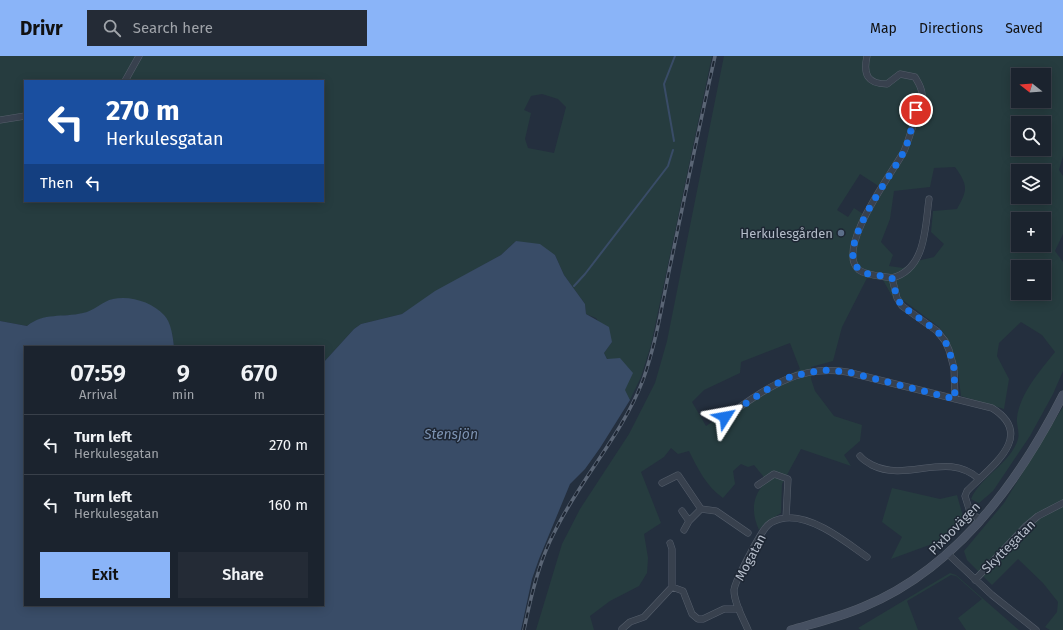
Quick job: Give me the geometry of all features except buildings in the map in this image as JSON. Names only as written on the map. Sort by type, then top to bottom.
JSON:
[{"type":"street","points":[[126,80],[139,56]]},
{"type":"street","points":[[867,56],[865,67],[868,78],[873,82],[887,84],[900,74],[908,74],[915,77],[922,94],[904,151],[881,187],[860,226],[854,242],[855,263],[859,270],[892,278],[900,276],[908,270],[921,254],[929,200]]},
{"type":"street","points":[[0,120],[24,116]]},
{"type":"street","points":[[892,278],[897,298],[902,306],[937,331],[945,341],[954,368],[955,399]]},
{"type":"street","points":[[725,417],[774,385],[792,376],[823,370],[848,372],[992,408],[1006,418],[1011,429],[1010,444],[1007,451],[967,491],[965,501],[970,512],[980,520]]},
{"type":"street","name":"Pixbovägen","points":[[791,630],[813,627],[864,607],[895,591],[936,565],[980,520],[1007,487],[1039,439],[1063,395]]},
{"type":"street","points":[[860,456],[862,460],[882,469],[904,472],[941,465],[968,471],[979,479]]},
{"type":"street","points":[[758,485],[774,474],[788,479],[786,518]]},
{"type":"street","points":[[662,483],[678,475],[701,509],[684,530]]},
{"type":"street","name":"Skyttegatan","points":[[975,580],[1026,526],[1038,516],[1063,503]]},
{"type":"street","name":"Mogatan","points":[[701,509],[716,511],[748,533]]},
{"type":"street","points":[[682,511],[690,521]]},
{"type":"street","name":"Mogatan","points":[[748,630],[739,609],[734,591],[735,583],[767,525],[773,521],[786,518],[805,521],[823,527],[867,557]]},
{"type":"street","points":[[622,629],[630,622],[644,617],[672,587],[672,549],[670,543]]},
{"type":"street","points":[[948,554],[975,580],[1036,630]]},
{"type":"street","points":[[672,587],[683,591],[692,614],[698,619],[703,619],[724,608],[739,609]]},
{"type":"green space","points":[[0,56],[712,56],[651,345],[641,377],[630,400],[604,353],[612,342],[596,318],[586,314],[585,304],[564,275],[555,255],[516,241],[501,255],[455,281],[402,314],[361,324],[354,329],[324,362],[324,346],[174,346],[172,333],[113,299],[90,312],[39,319],[27,326],[0,321]],"holes":[[[542,94],[558,99],[566,107],[554,153],[528,148],[525,139],[531,113],[524,110],[531,96]]]},
{"type":"green space","points":[[724,56],[1063,56],[1063,156],[1059,170],[1063,176],[1063,234],[1055,251],[1063,262],[1063,371],[1053,394],[1030,436],[993,491],[979,503],[971,499],[982,483],[1003,462],[1014,448],[1018,439],[1017,418],[1022,400],[1026,391],[1055,352],[1042,335],[1021,322],[999,343],[997,356],[1009,379],[1004,409],[961,396],[957,365],[946,336],[939,327],[904,301],[893,298],[883,280],[867,278],[842,327],[833,361],[811,367],[811,379],[815,391],[834,416],[862,425],[860,441],[844,455],[851,466],[801,449],[782,484],[781,513],[765,523],[759,530],[756,524],[754,505],[757,493],[765,483],[763,476],[754,465],[748,467],[741,464],[733,471],[735,484],[723,498],[707,483],[689,451],[678,454],[671,448],[664,457],[641,472],[661,523],[644,534],[648,558],[647,573],[639,586],[610,601],[590,616],[594,630],[536,630],[562,544],[580,509],[629,434],[655,383],[667,341]],"holes":[[[955,167],[962,178],[965,188],[965,192],[957,209],[933,211],[931,232],[944,244],[934,257],[917,261],[903,268],[889,266],[893,255],[881,242],[890,219],[894,191],[930,187],[934,168]],[[860,174],[880,187],[863,214],[854,208],[848,217],[837,210]],[[790,343],[800,369],[774,382],[706,426],[692,402],[704,390],[740,373],[741,362]]]},
{"type":"green space","points":[[1063,407],[1063,630],[1050,630],[1045,627],[1057,612],[1058,602],[1043,583],[1018,559],[992,585],[967,560],[964,551],[1004,503]]},
{"type":"green space","points":[[892,488],[940,499],[957,495],[964,520],[951,537],[891,559],[902,537],[882,522]]},
{"type":"green space","points":[[950,573],[956,575],[1019,630],[966,630],[958,618],[982,599],[956,576],[951,575],[907,601],[918,630],[861,630],[858,628]]},
{"type":"water","name":"Stensjön","points":[[516,241],[540,244],[555,255],[564,275],[585,304],[586,314],[609,327],[612,342],[604,353],[607,359],[620,358],[633,373],[625,390],[630,400],[585,469],[570,484],[532,579],[521,630],[0,630],[0,321],[27,326],[47,317],[87,312],[113,299],[133,299],[153,306],[164,315],[170,326],[174,346],[24,346],[24,606],[324,606],[324,362],[354,329],[361,324],[402,314],[435,291],[501,255]]},
{"type":"waterway","points":[[674,141],[664,84],[675,56]]},
{"type":"waterway","points":[[574,286],[585,274],[668,166],[673,150]]},
{"type":"railway","points":[[524,630],[536,579],[549,542],[565,512],[624,419],[643,380],[648,365],[656,335],[715,56]]},
{"type":"place","name":"Herkulesgården","points":[[841,233]]},
{"type":"route","points":[[725,417],[774,385],[792,376],[823,370],[848,372],[955,399],[954,368],[951,355],[945,341],[937,331],[898,302],[895,285],[892,278],[859,270],[855,263],[854,242],[857,233],[881,187],[904,151],[916,110]]}]
